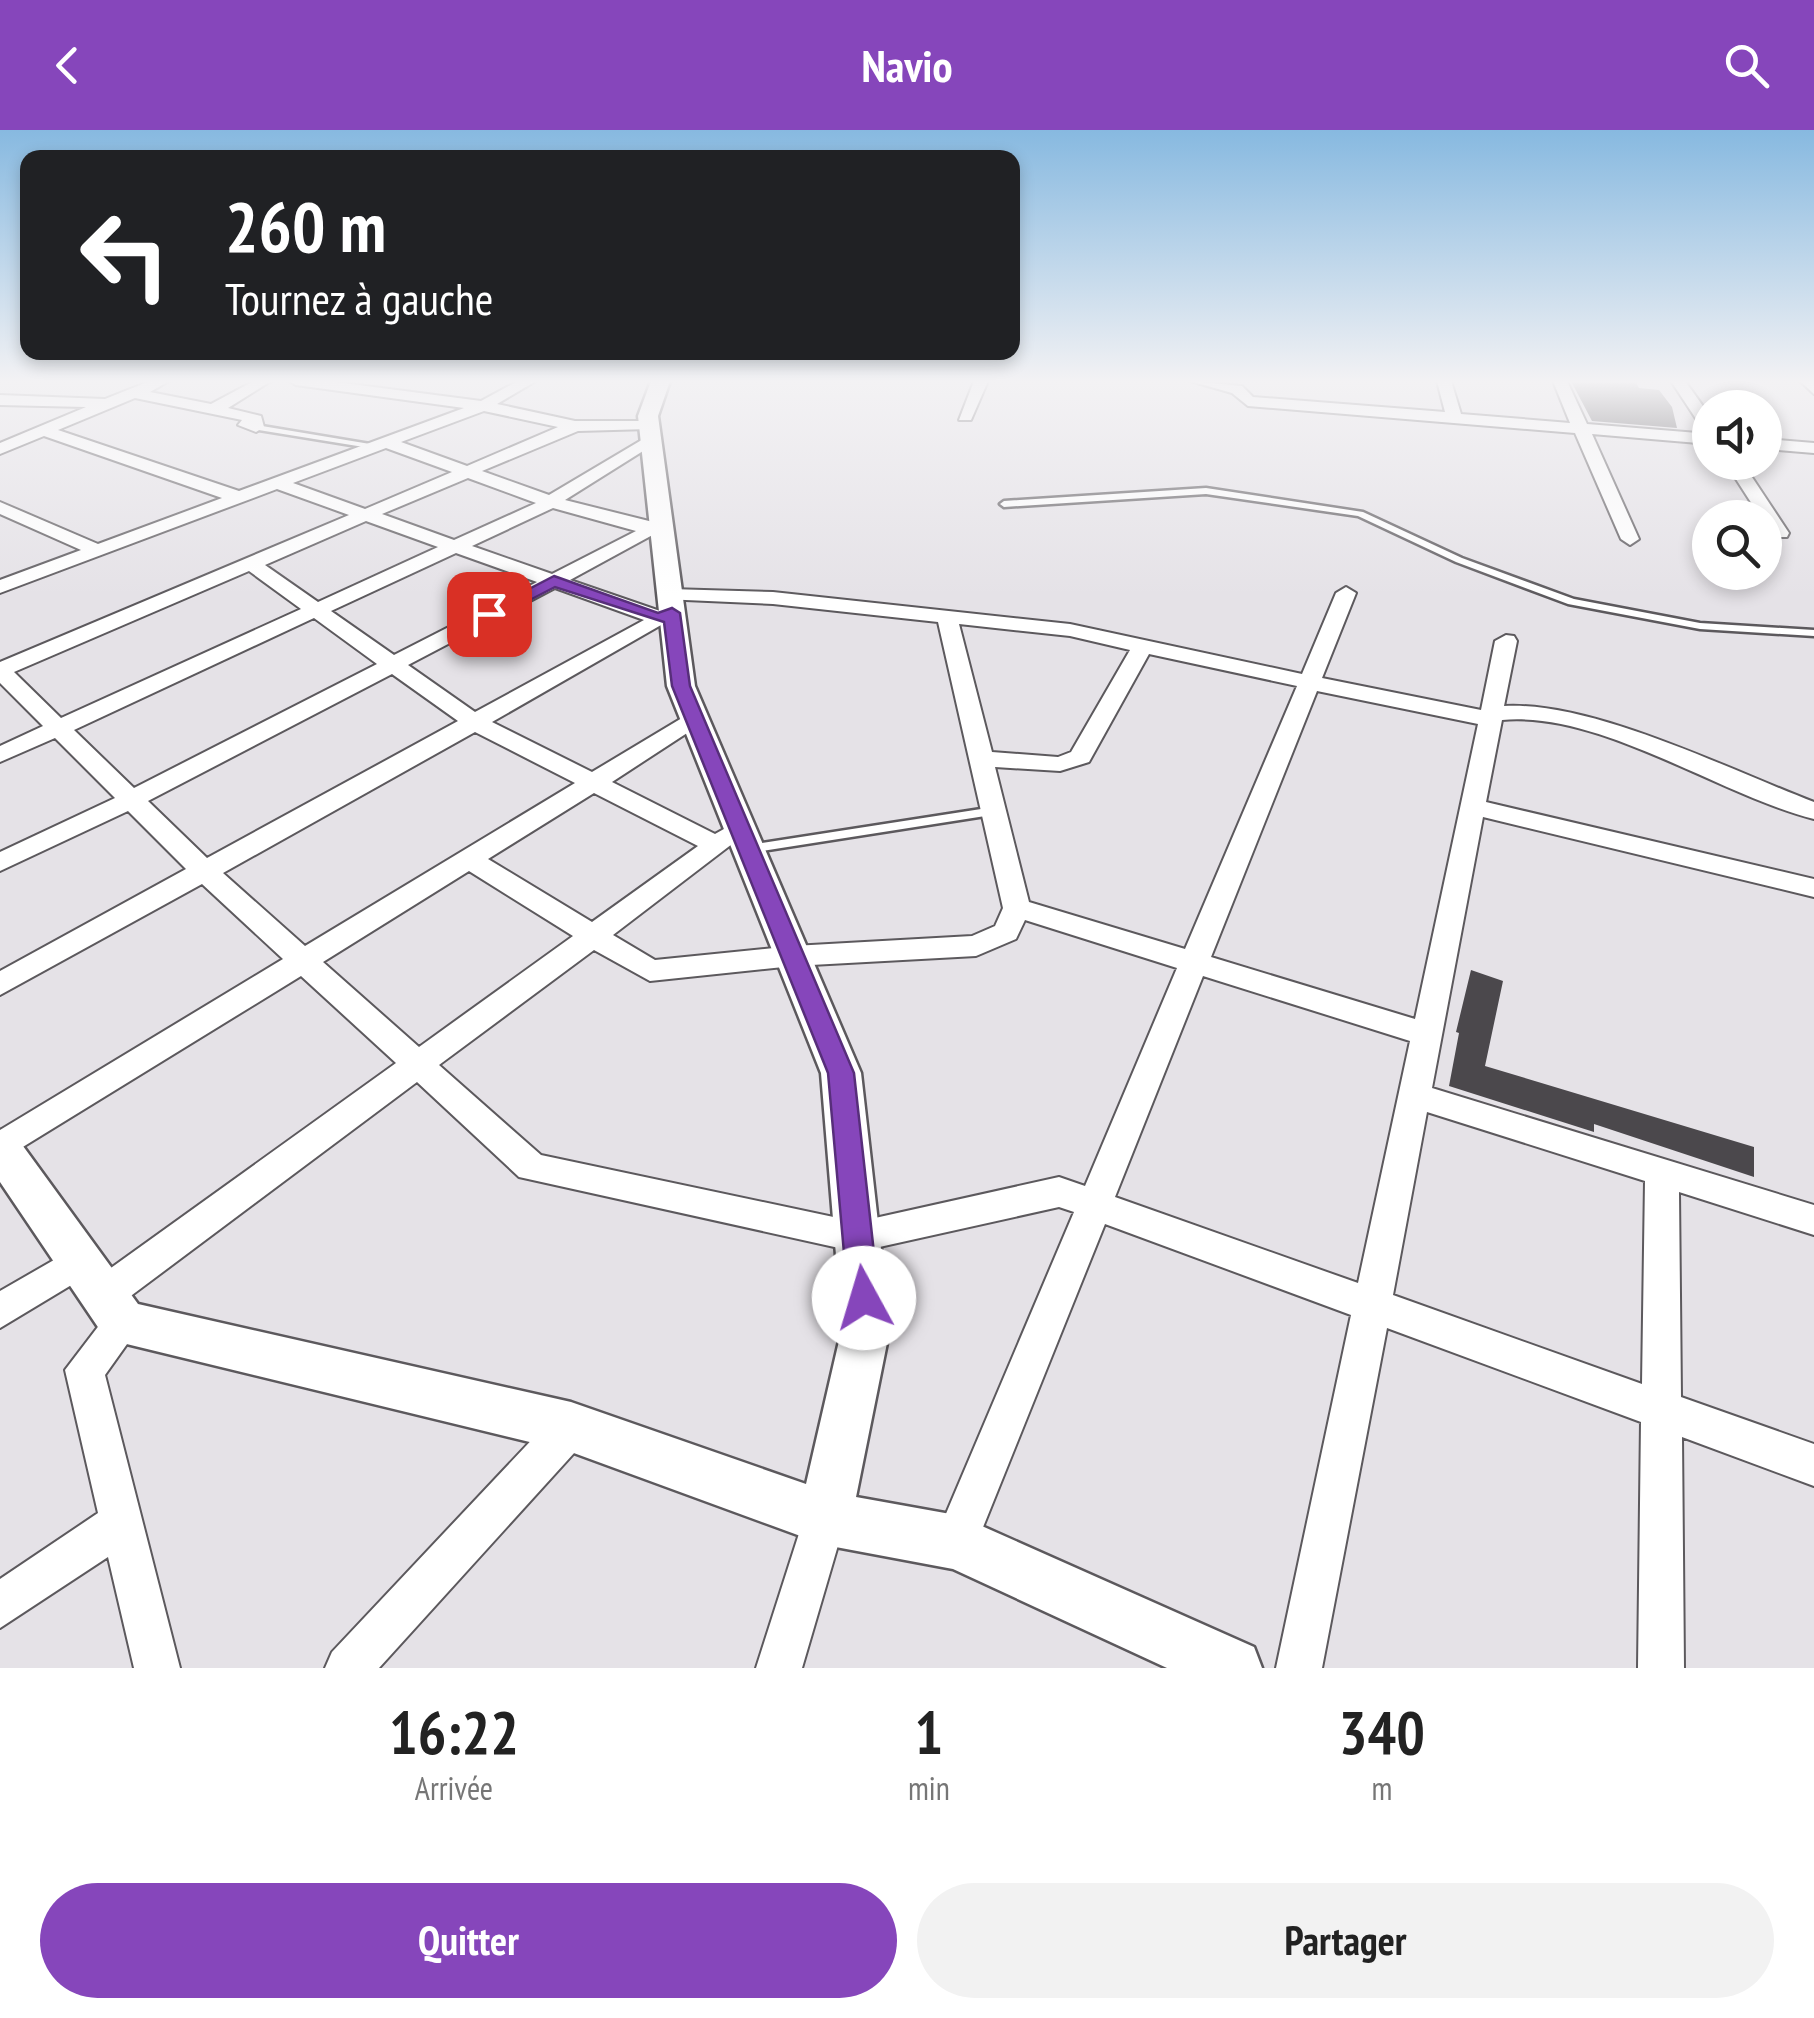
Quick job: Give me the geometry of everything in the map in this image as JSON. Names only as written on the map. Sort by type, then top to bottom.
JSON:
[{"type":"street","points":[[106,453],[238,498]]},
{"type":"street","points":[[0,587],[360,453]]},
{"type":"street","points":[[406,453],[550,502],[656,528]]},
{"type":"street","points":[[512,453],[0,671],[204,871],[531,1167],[857,1237],[1059,1192],[1814,1466]]},
{"type":"street","points":[[0,756],[320,612],[550,502],[620,453]]},
{"type":"street","points":[[651,453],[656,528],[681,686],[735,840],[793,956],[841,1073],[866,1328],[825,1518],[779,1668]]},
{"type":"street","points":[[1592,453],[1630,539]]},
{"type":"street","points":[[278,484],[554,581],[667,609],[773,598],[1070,630],[1473,718],[1508,712],[1544,716],[1596,730],[1814,812]]},
{"type":"street","points":[[0,506],[96,550]]},
{"type":"street","points":[[0,862],[131,800],[656,528]]},
{"type":"street","points":[[251,564],[474,722],[594,782],[735,840]]},
{"type":"street","points":[[956,1542],[1346,593]]},
{"type":"street","points":[[0,984],[474,722],[667,609]]},
{"type":"street","points":[[469,859],[650,970],[793,956],[976,946],[1006,932],[1017,908],[946,617]]},
{"type":"street","points":[[1299,1668],[1506,640]]},
{"type":"street","points":[[982,760],[1060,764],[1080,757],[1143,646]]},
{"type":"street","points":[[696,720],[0,1147],[102,1293],[571,1428],[825,1518],[956,1542],[1234,1668]]},
{"type":"street","points":[[1472,806],[1814,888]]},
{"type":"street","points":[[0,1311],[102,1293],[594,935],[735,840]]},
{"type":"street","points":[[1017,908],[1426,1034]]},
{"type":"street","points":[[1414,1095],[1814,1220]]},
{"type":"street","points":[[1661,1668],[1662,1172]]},
{"type":"street","points":[[102,1293],[84,1370],[156,1668]]},
{"type":"street","points":[[348,1668],[571,1428]]},
{"type":"street","points":[[0,1606],[121,1522]]},
{"type":"lane","points":[[1004,504],[1206,492],[1360,514],[1459,560],[1572,602],[1700,626],[1814,634]]},
{"type":"lane","points":[[735,840],[994,811]]},
{"type":"building","points":[[1471,970],[1503,981],[1485,1066],[1754,1147],[1754,1177],[1594,1124],[1594,1132],[1449,1086],[1459,1033],[1456,1032]]},
{"type":"route","points":[[489,614],[554,581],[659,618],[672,613],[681,686],[841,1073],[864,1298]]}]
